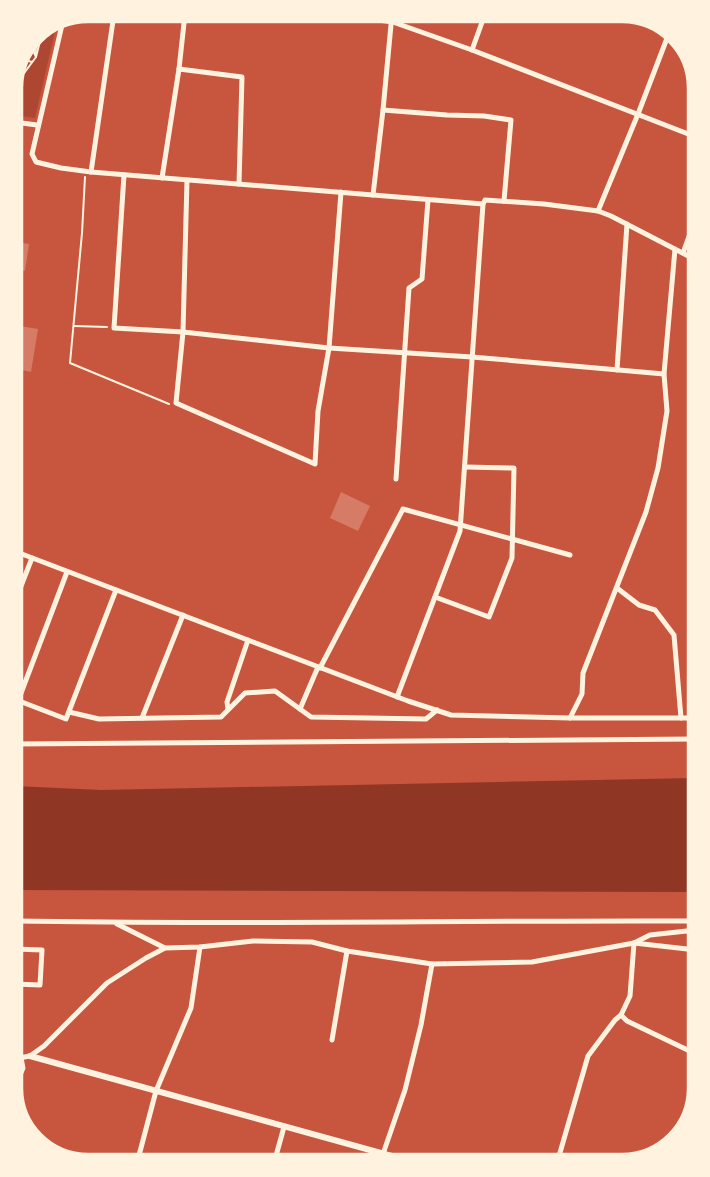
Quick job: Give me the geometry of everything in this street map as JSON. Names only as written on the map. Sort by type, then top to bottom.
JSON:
[{"type":"street","points":[[88,172],[113,22]]},
{"type":"street","points":[[162,178],[179,69],[184,22]]},
{"type":"street","points":[[373,195],[391,23]]},
{"type":"street","points":[[405,23],[688,134]]},
{"type":"street","points":[[472,50],[482,23]]},
{"type":"street","points":[[61,29],[37,125],[32,154],[36,162],[88,172],[483,204]]},
{"type":"street","points":[[598,211],[666,40]]},
{"type":"street","points":[[179,69],[242,77],[239,184]]},
{"type":"street","points":[[383,110],[484,116],[511,120],[504,201]]},
{"type":"street","points":[[23,123],[37,125]]},
{"type":"street","points":[[124,175],[114,328],[184,332],[329,348],[472,357],[664,374]]},
{"type":"street","points":[[187,180],[184,332],[176,403],[316,464],[318,411],[329,348],[341,192]]},
{"type":"street","points":[[396,479],[409,288],[422,279],[428,200]]},
{"type":"street","points":[[397,697],[460,532],[483,204],[485,200],[598,211],[688,256]]},
{"type":"street","points":[[617,370],[627,224]]},
{"type":"street","points":[[683,253],[688,240]]},
{"type":"street","points":[[570,718],[582,694],[583,673],[646,512],[658,468],[667,411],[664,374],[675,249]]},
{"type":"street","points":[[435,597],[489,617],[512,558],[514,468],[465,467]]},
{"type":"street","points":[[300,709],[319,667],[403,509],[570,555]]},
{"type":"street","points":[[23,554],[397,697],[451,715],[688,718]]},
{"type":"street","points":[[23,581],[32,558]]},
{"type":"street","points":[[23,682],[67,572]]},
{"type":"street","points":[[617,588],[639,605],[655,610],[674,635],[681,718]]},
{"type":"street","points":[[23,703],[66,718],[116,590]]},
{"type":"street","points":[[142,718],[183,616]]},
{"type":"street","points":[[228,710],[228,702],[248,640]]},
{"type":"street","points":[[68,712],[99,719],[220,716],[245,693],[275,691],[311,717],[426,719],[437,710]]},
{"type":"street","points":[[23,744],[688,739]]},
{"type":"street","points":[[23,921],[114,923],[688,921]]},
{"type":"street","points":[[114,923],[165,948]]},
{"type":"street","points":[[23,1058],[30,1056],[44,1046],[107,983],[165,948],[200,947],[253,941],[312,942],[346,951],[432,964],[532,962],[634,943],[650,935],[688,931]]},
{"type":"street","points":[[634,943],[688,949]]},
{"type":"street","points":[[560,1154],[588,1056],[614,1020],[621,1015],[630,996],[634,943]]},
{"type":"street","points":[[139,1154],[156,1091],[191,1008],[200,947]]},
{"type":"street","points":[[23,949],[42,950],[40,985],[23,984]]},
{"type":"street","points":[[332,1040],[346,951]]},
{"type":"street","points":[[30,1056],[383,1154],[405,1090],[422,1025],[432,964]]},
{"type":"street","points":[[621,1015],[688,1050]]},
{"type":"street","points":[[276,1154],[284,1127]]},
{"type":"path","points":[[25,73],[33,63],[39,46]]},
{"type":"path","points":[[36,50],[36,57]]},
{"type":"path","points":[[34,52],[36,57]]},
{"type":"path","points":[[29,61],[33,63]]},
{"type":"path","points":[[88,172],[70,362],[170,405],[176,403]]},
{"type":"path","points":[[74,326],[114,328]]},
{"type":"shaded area","points":[[55,32],[35,118],[23,116],[25,72],[29,60],[36,49]]},
{"type":"shaded area","points":[[688,778],[688,892],[23,890],[23,786],[101,790]]},
{"type":"building","points":[[23,243],[29,244],[25,271],[23,271]]},
{"type":"building","points":[[23,326],[38,329],[31,372],[23,370]]},
{"type":"building","points":[[341,492],[370,506],[358,531],[330,518]]}]
